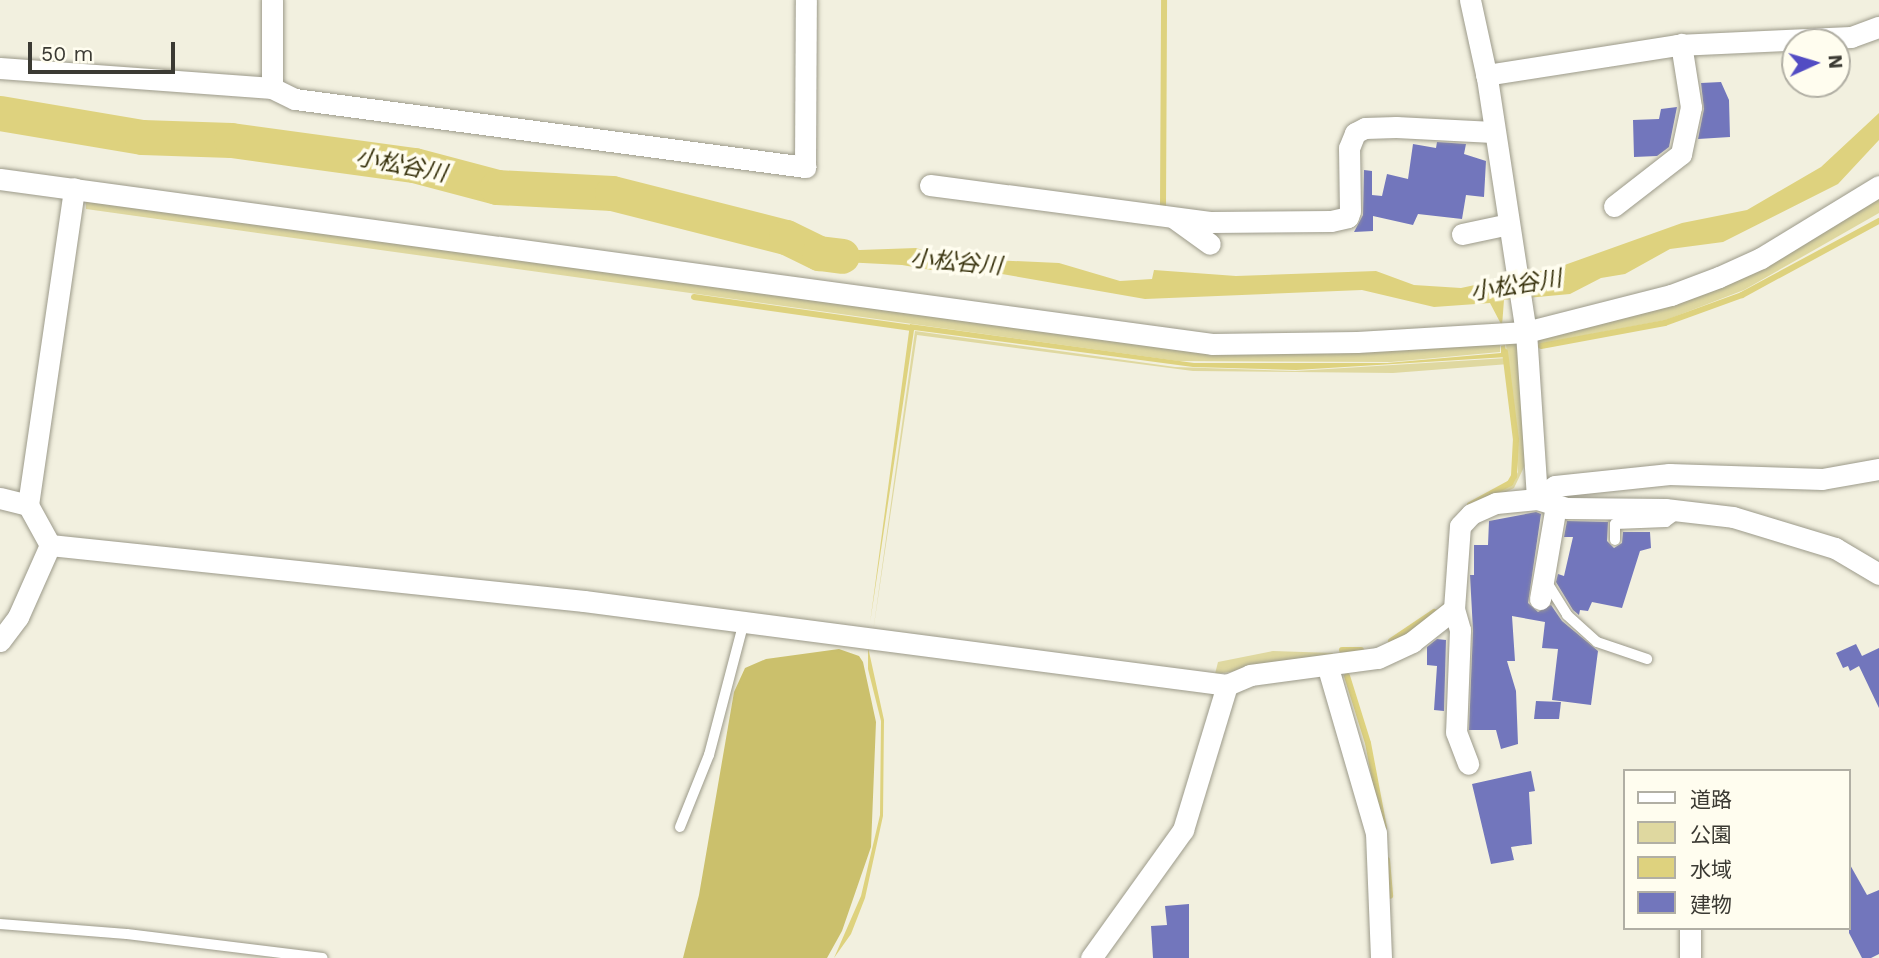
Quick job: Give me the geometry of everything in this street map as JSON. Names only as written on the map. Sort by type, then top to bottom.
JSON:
[{"type":"street","points":[[272,0],[272,88]]},
{"type":"street","points":[[0,68],[272,88],[295,99],[805,167],[806,0]]},
{"type":"street","points":[[1469,0],[1486,75],[1510,229],[1547,502],[1542,588]]},
{"type":"street","points":[[1486,75],[1681,44],[1851,37],[1879,27]]},
{"type":"street","points":[[1614,205],[1681,154],[1691,107],[1681,44]]},
{"type":"street","points":[[930,185],[1210,222],[1348,217],[1349,148],[1355,133],[1365,128],[1396,127],[1493,132]]},
{"type":"street","points":[[0,179],[1212,344],[1524,325],[1671,295],[1761,258],[1879,186]]},
{"type":"street","points":[[50,545],[28,505],[74,188]]},
{"type":"street","points":[[1174,218],[1210,244]]},
{"type":"street","points":[[1462,234],[1510,229]]},
{"type":"street","points":[[1547,502],[1555,486],[1669,474],[1822,479],[1879,470]]},
{"type":"street","points":[[0,498],[28,505]]},
{"type":"street","points":[[1468,764],[1456,732],[1460,630],[1454,609],[1460,526],[1471,514],[1496,503],[1547,502],[1683,510],[1733,517],[1797,534],[1835,548],[1879,574]]},
{"type":"street","points":[[50,545],[744,622],[1227,685],[1250,675],[1328,668],[1378,658],[1412,642],[1454,609]]},
{"type":"street","points":[[0,641],[18,617],[50,545]]},
{"type":"street","points":[[1328,668],[1376,833],[1381,958]]},
{"type":"street","points":[[1091,958],[1183,830],[1227,685]]},
{"type":"street","points":[[1690,930],[1690,958]]},
{"type":"lane","points":[[1615,540],[1615,524],[1666,522],[1683,510]]},
{"type":"lane","points":[[1542,588],[1597,642],[1647,659]]},
{"type":"lane","points":[[680,827],[709,754],[744,622]]},
{"type":"lane","points":[[0,924],[127,934],[323,958]]},
{"type":"green space","points":[[1879,190],[1879,213],[1744,290],[1666,320],[1533,345],[1536,339],[1670,299]]},
{"type":"green space","points":[[86,200],[714,279],[1170,343],[1291,348],[1512,336],[1522,346],[1525,465],[1514,488],[1472,509],[1459,522],[1459,518],[1475,503],[1511,485],[1518,472],[1509,364],[1393,373],[1193,371],[917,335],[873,632],[915,331],[1175,367],[1295,371],[1507,358],[1506,344],[1500,345],[1500,352],[1391,362],[1178,361],[86,209]]},
{"type":"green space","points":[[1457,531],[1452,595],[1444,611],[1395,646],[1367,658],[1343,659],[1340,653],[1367,652],[1396,641],[1448,600]]},
{"type":"green space","points":[[1273,651],[1333,653],[1332,658],[1215,674],[1218,662]]},
{"type":"shaded area","points":[[839,649],[859,656],[863,662],[876,722],[871,847],[842,931],[827,958],[683,958],[699,895],[734,692],[745,668],[766,659]]},
{"type":"water","points":[[1879,113],[1879,140],[1838,184],[1723,242],[1670,249],[1625,274],[1601,278],[1570,294],[1504,300],[1502,326],[1490,303],[1434,307],[1362,290],[1145,299],[1002,274],[960,275],[902,265],[824,261],[804,255],[788,243],[816,240],[830,248],[860,250],[916,248],[968,264],[992,260],[1059,263],[1120,281],[1152,279],[1154,270],[1236,276],[1376,271],[1414,285],[1461,288],[1559,267],[1682,223],[1747,210],[1821,167]]},
{"type":"water","points":[[910,324],[1194,363],[1387,363],[1501,353],[1501,346],[1505,345],[1507,357],[1296,370],[1193,367],[914,330],[870,623]]},
{"type":"water","points":[[868,647],[884,720],[883,816],[865,898],[851,934],[834,958],[861,896],[880,815],[881,721],[868,669]]},
{"type":"building","points":[[1721,82],[1729,100],[1730,137],[1698,139],[1704,109],[1701,83]]},
{"type":"building","points":[[1677,107],[1669,147],[1657,156],[1634,157],[1633,120],[1659,119],[1661,109]]},
{"type":"building","points":[[1437,142],[1466,144],[1464,154],[1486,161],[1484,197],[1466,195],[1462,219],[1418,214],[1413,225],[1373,216],[1373,231],[1354,232],[1363,215],[1364,170],[1372,171],[1372,195],[1382,196],[1387,174],[1408,179],[1413,144],[1436,148]]},
{"type":"building","points":[[1536,512],[1541,514],[1528,603],[1538,612],[1551,605],[1562,621],[1598,651],[1591,705],[1552,700],[1558,649],[1542,648],[1545,622],[1512,616],[1515,661],[1507,661],[1516,691],[1518,744],[1501,749],[1496,730],[1469,730],[1473,631],[1470,575],[1474,575],[1474,545],[1488,545],[1489,521]]},
{"type":"building","points":[[1567,521],[1608,522],[1607,541],[1614,548],[1622,543],[1623,532],[1650,532],[1651,548],[1640,551],[1622,608],[1592,602],[1588,611],[1580,610],[1579,615],[1573,610],[1556,582],[1558,574],[1564,576],[1573,537],[1564,537]]},
{"type":"building","points":[[1437,639],[1446,640],[1444,711],[1434,710],[1437,666],[1427,665],[1427,647]]},
{"type":"building","points":[[1856,644],[1862,656],[1879,648],[1879,708],[1859,666],[1850,671],[1848,666],[1843,668],[1836,653]]},
{"type":"building","points":[[1536,701],[1561,702],[1559,719],[1534,719]]},
{"type":"building","points":[[1531,771],[1535,791],[1529,792],[1532,844],[1511,847],[1514,860],[1491,864],[1472,784]]},
{"type":"building","points":[[1851,867],[1867,895],[1879,890],[1879,954],[1862,958],[1849,933]]},
{"type":"building","points":[[1189,904],[1189,958],[1153,958],[1151,926],[1167,925],[1165,906]]},
{"type":"waterway","points":[[1163,206],[1164,0]]},
{"type":"waterway","name":"小松谷川","points":[[0,113],[142,137],[231,140],[414,165],[497,187],[612,193],[786,237],[819,253],[842,256]]},
{"type":"waterway","points":[[1541,346],[1665,323],[1742,295],[1879,221]]},
{"type":"waterway","points":[[694,297],[912,328]]},
{"type":"waterway","points":[[1470,505],[1510,483],[1514,476],[1516,440],[1505,352]]},
{"type":"waterway","points":[[1391,641],[1434,612]]},
{"type":"waterway","points":[[1342,650],[1361,650]]},
{"type":"waterway","points":[[1347,676],[1368,743],[1384,828]]},
{"type":"waterway","points":[[1387,860],[1390,896]]}]
